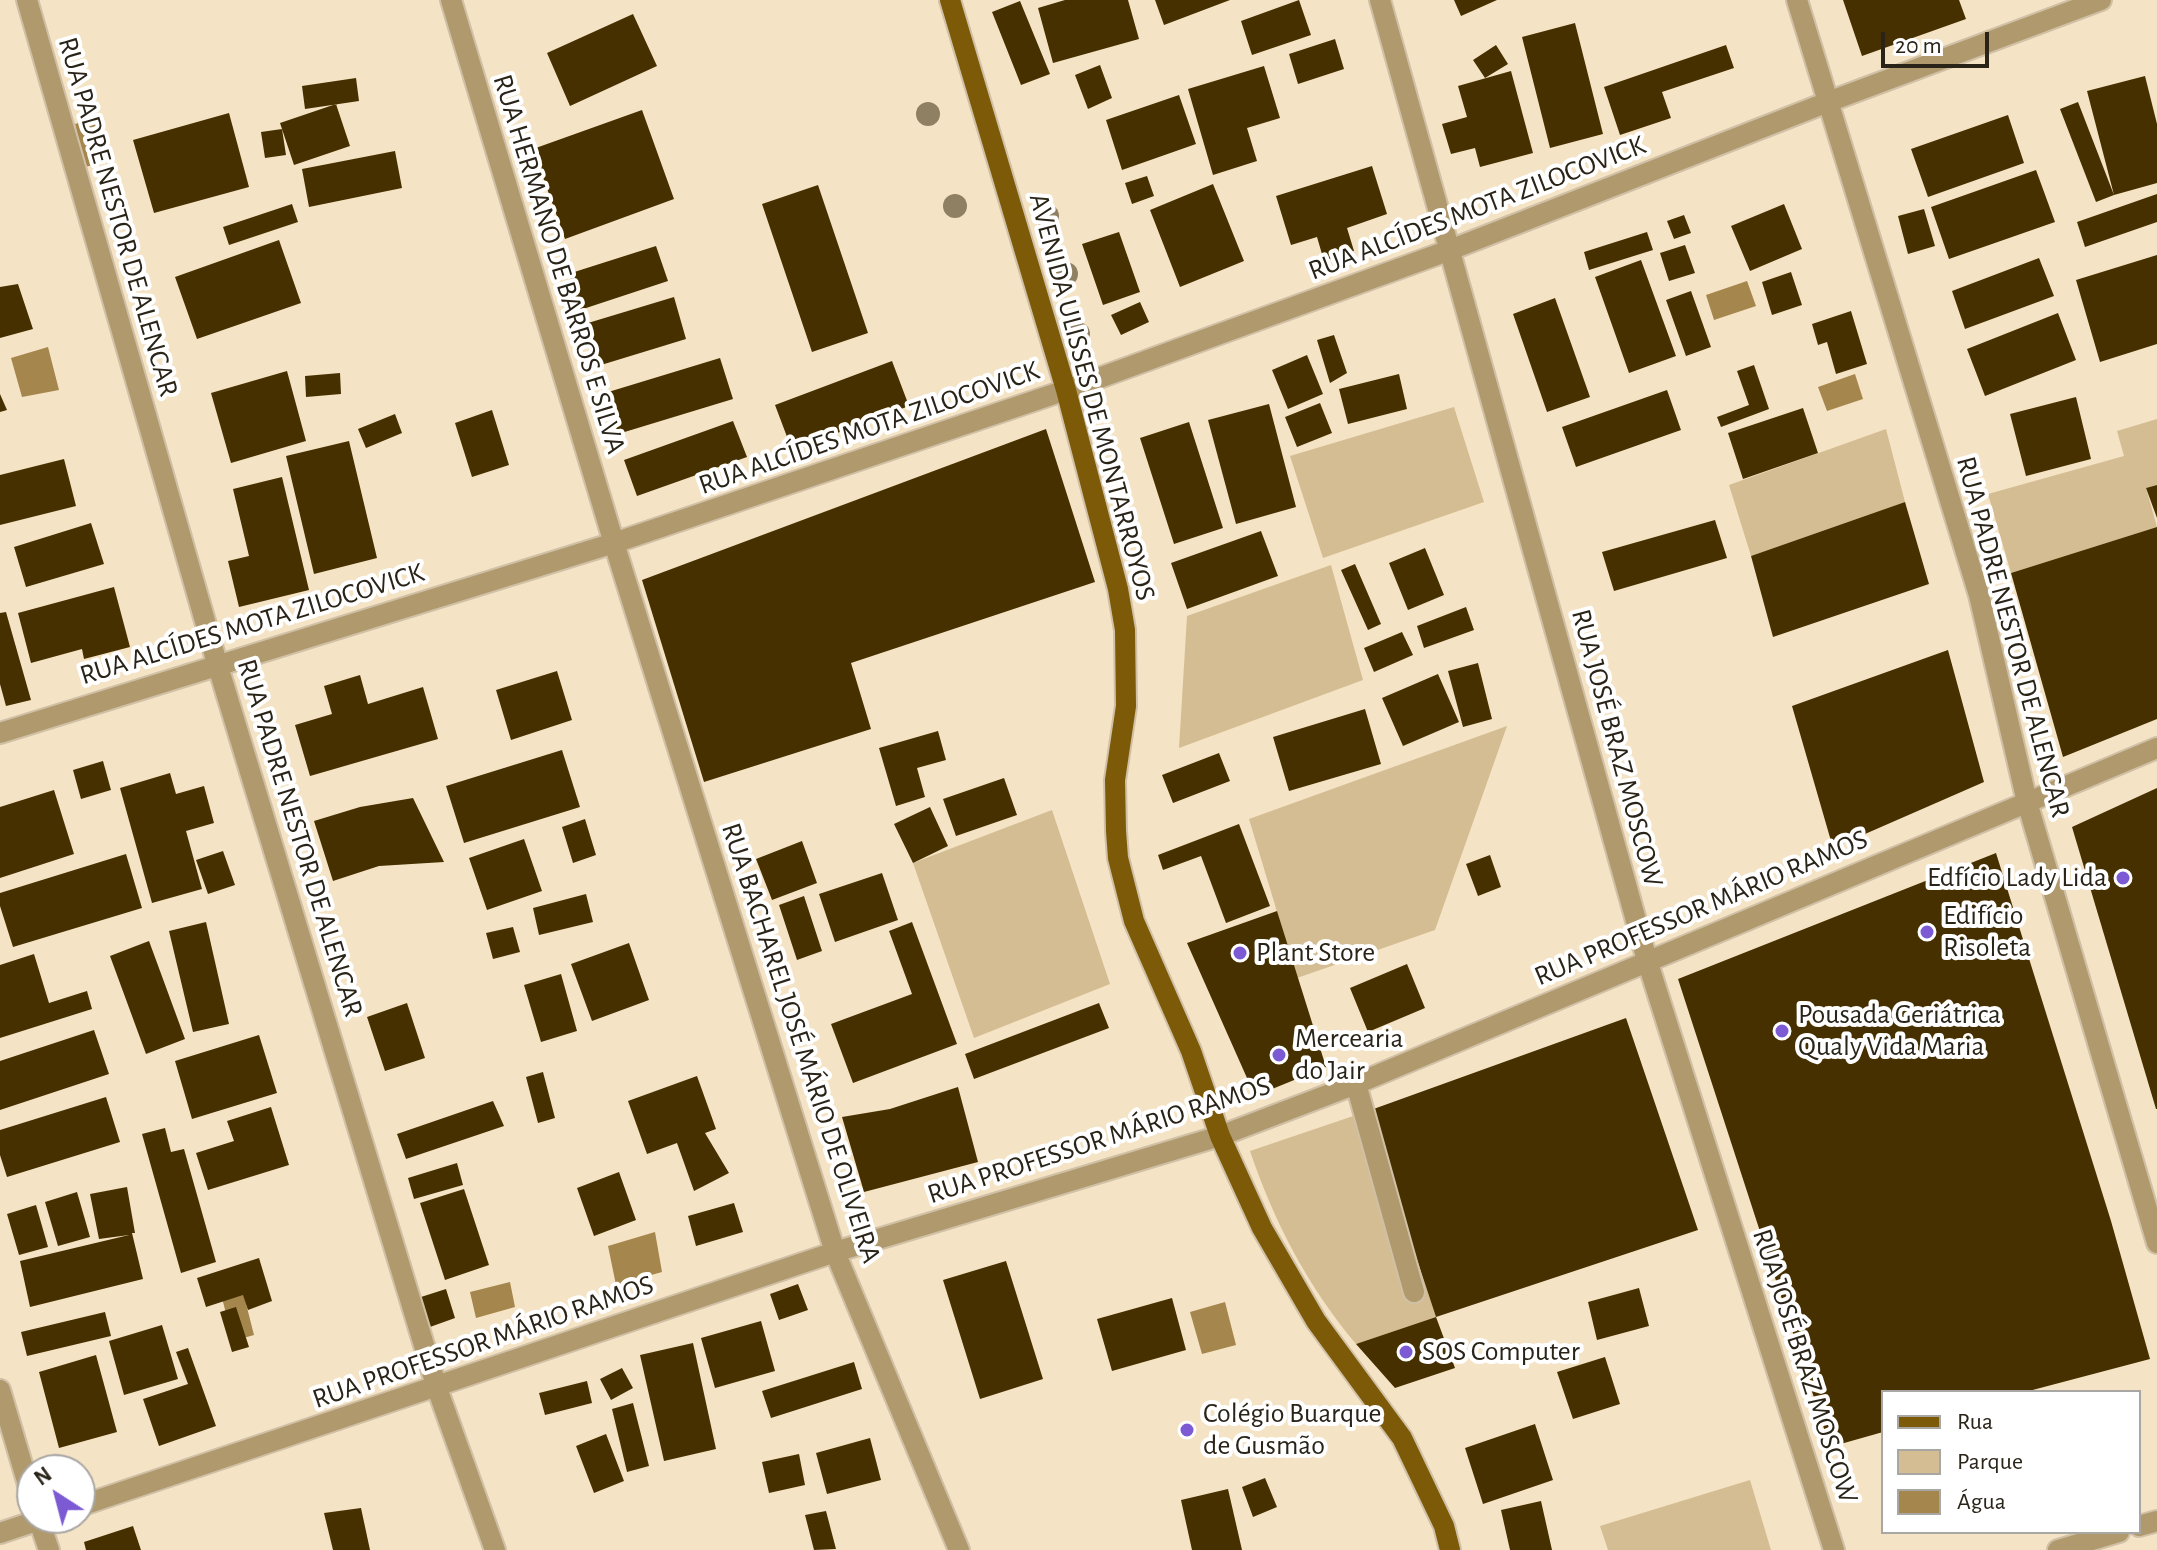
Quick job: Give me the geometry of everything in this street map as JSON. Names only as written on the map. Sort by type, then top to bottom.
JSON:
[{"type":"main road","name":"AVENIDA ULISSES DE MONTARROYOS","points":[[950,0],[1066,390],[1118,589],[1125,630],[1126,706],[1115,780],[1118,858],[1134,921],[1191,1051],[1220,1136],[1288,1276],[1402,1438],[1444,1526],[1450,1550]]},
{"type":"street","name":"RUA PADRE NESTOR DE ALENCAR","points":[[27,0],[217,663],[437,1388],[495,1550]]},
{"type":"street","name":"RUA HERMANO DE BARROS E SILVA","points":[[451,0],[614,543]]},
{"type":"street","name":"RUA JOSÉ BRAZ MOSCOW","points":[[1380,0],[1647,960],[1834,1550]]},
{"type":"street","name":"RUA PADRE NESTOR DE ALENCAR","points":[[1797,0],[1979,595],[2027,802],[2157,1243]]},
{"type":"street","name":"RUA ALCÍDES MOTA ZILOCOVICK","points":[[0,733],[217,663],[614,543],[1066,390],[1450,250],[1828,102],[2101,0]]},
{"type":"street","name":"RUA BACHAREL JOSÉ MÁRIO DE OLIVEIRA","points":[[614,543],[835,1252],[959,1550]]},
{"type":"street","name":"RUA PROFESSOR MÁRIO RAMOS","points":[[96,1501],[835,1252],[1220,1136],[1356,1084],[2157,748]]},
{"type":"street","points":[[1356,1084],[1414,1292]]},
{"type":"street","points":[[0,1390],[19,1454]]},
{"type":"street","points":[[2058,1550],[2112,1534]]},
{"type":"green space","points":[[1454,407],[1484,502],[1323,558],[1290,456]]},
{"type":"green space","points":[[2157,419],[2157,485],[2146,488],[2157,527],[2011,573],[1988,494],[2124,456],[2117,431]]},
{"type":"green space","points":[[1886,429],[1905,502],[1751,556],[1729,485]]},
{"type":"green space","points":[[1331,565],[1363,680],[1179,748],[1187,616]]},
{"type":"green space","points":[[1507,726],[1435,930],[1297,978],[1249,819]]},
{"type":"green space","points":[[1052,810],[1110,984],[974,1038],[913,863]]},
{"type":"green space","points":[[1368,1111],[1436,1317],[1356,1344],[1323,1300],[1294,1253],[1250,1151]]},
{"type":"green space","points":[[1750,1480],[1771,1550],[1608,1550],[1600,1526]]},
{"type":"water","points":[[98,117],[109,162],[84,167],[75,124]]},
{"type":"water","points":[[1747,281],[1756,306],[1714,320],[1706,295]]},
{"type":"water","points":[[48,347],[59,390],[22,397],[11,358]]},
{"type":"water","points":[[1855,374],[1863,399],[1827,411],[1818,387]]},
{"type":"water","points":[[655,1232],[662,1272],[616,1285],[608,1246]]},
{"type":"water","points":[[510,1282],[515,1307],[476,1318],[470,1292]]},
{"type":"water","points":[[241,1284],[254,1335],[233,1341],[220,1290]]},
{"type":"water","points":[[1225,1302],[1236,1345],[1202,1354],[1190,1312]]},
{"type":"building","points":[[1065,0],[1128,0],[1139,39],[1053,63],[1038,8]]},
{"type":"building","points":[[1155,0],[1230,0],[1164,25]]},
{"type":"building","points":[[1299,0],[1311,35],[1252,55],[1241,21]]},
{"type":"building","points":[[1454,0],[1497,0],[1461,16]]},
{"type":"building","points":[[1843,0],[1959,0],[1966,19],[1862,56]]},
{"type":"building","points":[[1020,1],[1050,74],[1021,85],[992,12]]},
{"type":"building","points":[[633,14],[657,66],[570,106],[547,53]]},
{"type":"building","points":[[1575,23],[1603,134],[1550,148],[1522,37]]},
{"type":"building","points":[[1335,39],[1344,69],[1298,84],[1289,54]]},
{"type":"building","points":[[1496,45],[1508,64],[1485,78],[1473,60]]},
{"type":"building","points":[[1726,45],[1734,68],[1662,92],[1671,118],[1620,135],[1604,87]]},
{"type":"building","points":[[1100,65],[1112,98],[1088,109],[1075,75]]},
{"type":"building","points":[[1264,66],[1280,118],[1247,128],[1257,161],[1213,175],[1188,89]]},
{"type":"building","points":[[1511,71],[1533,153],[1480,167],[1475,148],[1451,154],[1442,124],[1467,117],[1458,86]]},
{"type":"building","points":[[2145,76],[2157,124],[2157,183],[2114,195],[2087,91]]},
{"type":"building","points":[[356,78],[359,101],[305,109],[302,86]]},
{"type":"building","points":[[1179,95],[1196,144],[1122,170],[1106,120]]},
{"type":"building","points":[[2078,102],[2114,195],[2096,202],[2060,109]]},
{"type":"building","points":[[336,104],[350,146],[294,165],[280,123]]},
{"type":"building","points":[[642,110],[674,199],[565,239],[533,149]]},
{"type":"building","points":[[229,113],[249,187],[154,213],[133,140]]},
{"type":"building","points":[[2008,115],[2024,163],[1928,197],[1911,149]]},
{"type":"building","points":[[282,129],[286,155],[265,158],[261,132]]},
{"type":"building","points":[[395,151],[402,188],[309,207],[302,169]]},
{"type":"building","points":[[1372,166],[1387,214],[1347,228],[1354,251],[1324,261],[1317,237],[1291,245],[1276,196]]},
{"type":"building","points":[[2036,170],[2055,222],[1949,259],[1931,207]]},
{"type":"building","points":[[1147,176],[1154,196],[1132,204],[1125,183]]},
{"type":"building","points":[[1213,184],[1244,261],[1180,287],[1150,210]]},
{"type":"building","points":[[818,185],[868,333],[812,352],[762,204]]},
{"type":"building","points":[[2157,194],[2157,222],[2085,247],[2077,222]]},
{"type":"building","points":[[292,204],[298,222],[229,245],[223,227]]},
{"type":"building","points":[[1784,204],[1802,249],[1750,271],[1731,226]]},
{"type":"building","points":[[1924,209],[1935,246],[1908,254],[1898,216]]},
{"type":"building","points":[[1684,215],[1691,233],[1674,239],[1667,221]]},
{"type":"building","points":[[1119,232],[1140,292],[1103,305],[1082,244]]},
{"type":"building","points":[[1647,232],[1653,250],[1589,270],[1584,252]]},
{"type":"building","points":[[279,240],[301,303],[197,339],[175,277]]},
{"type":"building","points":[[1685,245],[1695,273],[1669,281],[1660,253]]},
{"type":"building","points":[[656,246],[668,281],[580,310],[568,274]]},
{"type":"building","points":[[2157,255],[2157,344],[2100,362],[2076,280]]},
{"type":"building","points":[[2039,258],[2054,296],[1965,329],[1952,291]]},
{"type":"building","points":[[1641,260],[1676,356],[1629,373],[1595,277]]},
{"type":"building","points":[[1791,272],[1802,305],[1772,315],[1762,282]]},
{"type":"building","points":[[18,284],[33,329],[0,338],[0,287]]},
{"type":"building","points":[[1691,291],[1711,347],[1686,356],[1666,300]]},
{"type":"building","points":[[674,297],[686,339],[601,365],[588,323]]},
{"type":"building","points":[[1555,298],[1590,397],[1547,412],[1513,314]]},
{"type":"building","points":[[1140,302],[1149,322],[1121,335],[1111,315]]},
{"type":"building","points":[[1851,311],[1867,364],[1836,374],[1827,342],[1818,345],[1812,324]]},
{"type":"building","points":[[2058,313],[2076,360],[1985,396],[1967,349]]},
{"type":"building","points":[[1334,335],[1347,373],[1330,383],[1317,340]]},
{"type":"building","points":[[1307,355],[1323,394],[1288,409],[1272,370]]},
{"type":"building","points":[[720,358],[733,399],[618,434],[605,393]]},
{"type":"building","points":[[892,361],[909,406],[792,450],[775,405]]},
{"type":"building","points":[[1754,365],[1769,409],[1721,427],[1717,417],[1749,405],[1737,371]]},
{"type":"building","points":[[287,371],[306,441],[231,463],[211,393]]},
{"type":"building","points":[[340,373],[341,394],[306,397],[305,376]]},
{"type":"building","points":[[1399,374],[1407,409],[1348,424],[1339,389]]},
{"type":"building","points":[[1667,390],[1681,430],[1576,467],[1562,427]]},
{"type":"building","points":[[0,394],[7,410],[0,412]]},
{"type":"building","points":[[2076,397],[2091,459],[2026,476],[2010,414]]},
{"type":"building","points":[[1320,403],[1332,433],[1297,447],[1285,417]]},
{"type":"building","points":[[1269,404],[1296,507],[1236,524],[1208,420]]},
{"type":"building","points":[[1803,408],[1818,453],[1743,479],[1728,433]]},
{"type":"building","points":[[492,410],[509,465],[472,477],[455,423]]},
{"type":"building","points":[[395,414],[402,433],[366,448],[358,429]]},
{"type":"building","points":[[733,421],[747,457],[637,496],[624,460]]},
{"type":"building","points":[[1189,422],[1223,528],[1174,544],[1140,438]]},
{"type":"building","points":[[1046,429],[1095,582],[851,663],[871,729],[704,782],[642,580]]},
{"type":"building","points":[[349,441],[377,558],[314,574],[286,456]]},
{"type":"building","points":[[64,459],[76,506],[0,525],[0,475]]},
{"type":"building","points":[[282,477],[309,590],[239,607],[228,561],[249,556],[233,489]]},
{"type":"building","points":[[2157,485],[2157,518],[2146,488]]},
{"type":"building","points":[[1905,502],[1929,584],[1773,637],[1751,556]]},
{"type":"building","points":[[1715,520],[1727,558],[1614,591],[1602,552]]},
{"type":"building","points":[[91,523],[104,564],[26,587],[14,547]]},
{"type":"building","points":[[2157,527],[2157,719],[2063,757],[2011,573]]},
{"type":"building","points":[[1261,531],[1278,576],[1187,609],[1171,563]]},
{"type":"building","points":[[1425,548],[1444,595],[1408,610],[1389,563]]},
{"type":"building","points":[[1355,564],[1381,624],[1368,630],[1341,570]]},
{"type":"building","points":[[114,587],[130,647],[84,659],[82,649],[31,663],[18,613]]},
{"type":"building","points":[[1466,607],[1474,630],[1424,648],[1417,626]]},
{"type":"building","points":[[6,612],[31,700],[6,706],[0,684],[0,613]]},
{"type":"building","points":[[1402,632],[1413,655],[1374,672],[1364,648]]},
{"type":"building","points":[[1948,650],[1984,782],[1833,848],[1792,706]]},
{"type":"building","points":[[1478,663],[1492,719],[1463,727],[1448,671]]},
{"type":"building","points":[[557,671],[572,720],[511,740],[496,690]]},
{"type":"building","points":[[1438,674],[1459,722],[1403,746],[1382,698]]},
{"type":"building","points":[[360,675],[368,704],[423,687],[438,739],[310,776],[295,725],[332,714],[324,686]]},
{"type":"building","points":[[1365,709],[1381,764],[1289,791],[1273,737]]},
{"type":"building","points":[[938,731],[946,760],[917,768],[925,797],[896,806],[879,748]]},
{"type":"building","points":[[562,750],[580,807],[464,843],[446,786]]},
{"type":"building","points":[[1219,753],[1230,781],[1173,803],[1162,775]]},
{"type":"building","points":[[103,761],[111,790],[81,799],[73,770]]},
{"type":"building","points":[[170,773],[176,794],[204,786],[214,823],[186,831],[202,889],[152,903],[120,788]]},
{"type":"building","points":[[1004,778],[1017,815],[956,836],[943,799]]},
{"type":"building","name":"Edfício Lady Lida","points":[[2157,788],[2157,1109],[2156,1109],[2072,827]]},
{"type":"building","points":[[54,790],[74,854],[0,878],[0,807]]},
{"type":"building","points":[[413,798],[444,862],[379,866],[333,881],[314,821],[360,807]]},
{"type":"building","points":[[930,807],[948,846],[913,863],[894,824]]},
{"type":"building","points":[[585,819],[596,855],[573,863],[562,827]]},
{"type":"building","points":[[1239,824],[1270,906],[1226,923],[1201,856],[1163,870],[1158,855]]},
{"type":"building","points":[[524,839],[542,891],[487,910],[469,858]]},
{"type":"building","points":[[802,841],[817,883],[772,900],[756,859]]},
{"type":"building","points":[[223,851],[235,885],[208,894],[196,860]]},
{"type":"building","points":[[1996,853],[2111,1221],[2150,1359],[2033,1390],[1881,1390],[1881,1433],[1830,1447],[1678,979]]},
{"type":"building","points":[[126,854],[142,908],[13,947],[0,906],[0,893]]},
{"type":"building","points":[[1490,855],[1501,887],[1478,896],[1466,864]]},
{"type":"building","points":[[882,873],[898,920],[835,942],[819,894]]},
{"type":"building","points":[[586,894],[593,922],[539,935],[533,908]]},
{"type":"building","points":[[804,896],[822,951],[797,960],[779,905]]},
{"type":"building","points":[[1277,911],[1326,1067],[1255,1096],[1187,943]]},
{"type":"building","points":[[206,922],[229,1024],[193,1032],[169,931]]},
{"type":"building","points":[[912,922],[957,1044],[853,1083],[831,1024],[912,994],[889,931]]},
{"type":"building","points":[[513,927],[520,952],[493,959],[486,933]]},
{"type":"building","points":[[149,941],[185,1039],[146,1054],[110,956]]},
{"type":"building","points":[[629,943],[649,1000],[592,1021],[571,964]]},
{"type":"building","points":[[34,954],[49,1003],[87,991],[92,1009],[0,1038],[0,965]]},
{"type":"building","points":[[1407,964],[1425,1008],[1368,1032],[1350,988]]},
{"type":"building","points":[[561,974],[577,1031],[541,1042],[524,985]]},
{"type":"building","points":[[407,1003],[425,1058],[385,1071],[367,1017]]},
{"type":"building","points":[[1099,1003],[1109,1028],[974,1079],[965,1054]]},
{"type":"building","points":[[1626,1018],[1698,1230],[1436,1317],[1368,1111]]},
{"type":"building","points":[[94,1030],[109,1074],[0,1110],[0,1061]]},
{"type":"building","points":[[259,1035],[277,1093],[192,1119],[175,1061]]},
{"type":"building","points":[[543,1072],[555,1118],[538,1123],[526,1077]]},
{"type":"building","points":[[697,1076],[716,1129],[705,1133],[729,1173],[694,1191],[677,1143],[647,1154],[628,1101]]},
{"type":"building","points":[[958,1087],[978,1162],[864,1192],[842,1117],[890,1109]]},
{"type":"building","points":[[106,1097],[120,1142],[7,1177],[0,1155],[0,1130]]},
{"type":"building","points":[[493,1101],[504,1126],[406,1159],[397,1134]]},
{"type":"building","points":[[271,1107],[289,1165],[208,1190],[196,1153],[234,1141],[227,1121]]},
{"type":"building","points":[[165,1128],[171,1152],[184,1149],[216,1262],[181,1273],[142,1134]]},
{"type":"building","points":[[457,1163],[463,1185],[414,1199],[408,1178]]},
{"type":"building","points":[[619,1172],[636,1220],[594,1236],[577,1188]]},
{"type":"building","points":[[127,1187],[135,1233],[132,1233],[143,1279],[30,1307],[20,1261],[129,1235],[99,1239],[90,1194]]},
{"type":"building","points":[[464,1189],[489,1265],[445,1280],[420,1203]]},
{"type":"building","points":[[77,1192],[90,1237],[58,1246],[45,1202]]},
{"type":"building","points":[[734,1203],[743,1232],[696,1246],[688,1216]]},
{"type":"building","points":[[36,1205],[48,1247],[19,1255],[7,1214]]},
{"type":"building","points":[[259,1258],[272,1301],[248,1310],[243,1295],[206,1307],[197,1278]]},
{"type":"building","points":[[1006,1261],[1043,1379],[980,1399],[943,1280]]},
{"type":"building","points":[[798,1284],[808,1310],[779,1320],[770,1294]]},
{"type":"building","points":[[1639,1288],[1649,1326],[1597,1340],[1588,1302]]},
{"type":"building","points":[[446,1289],[455,1318],[430,1327],[421,1297]]},
{"type":"building","points":[[1172,1298],[1186,1350],[1112,1371],[1097,1319]]},
{"type":"building","points":[[236,1307],[249,1347],[232,1352],[220,1312]]},
{"type":"building","points":[[105,1312],[111,1336],[27,1356],[21,1332]]},
{"type":"building","name":"SOS Computer","points":[[1436,1317],[1455,1368],[1395,1388],[1356,1344]]},
{"type":"building","points":[[761,1321],[775,1371],[715,1388],[701,1338]]},
{"type":"building","points":[[162,1325],[178,1379],[124,1395],[109,1341]]},
{"type":"building","points":[[693,1343],[716,1449],[664,1461],[640,1355]]},
{"type":"building","points":[[188,1348],[216,1426],[159,1446],[143,1399],[188,1384],[176,1352]]},
{"type":"building","points":[[96,1355],[117,1432],[59,1448],[39,1372]]},
{"type":"building","points":[[1605,1357],[1620,1404],[1573,1419],[1557,1372]]},
{"type":"building","points":[[854,1362],[862,1389],[771,1418],[762,1391]]},
{"type":"building","points":[[622,1368],[633,1388],[611,1400],[600,1379]]},
{"type":"building","points":[[587,1381],[592,1403],[545,1415],[539,1393]]},
{"type":"building","points":[[633,1403],[649,1466],[627,1472],[612,1409]]},
{"type":"building","points":[[1535,1424],[1553,1480],[1483,1504],[1465,1448]]},
{"type":"building","points":[[606,1434],[624,1481],[594,1493],[576,1446]]},
{"type":"building","points":[[870,1438],[881,1480],[827,1494],[816,1453]]},
{"type":"building","points":[[799,1454],[805,1485],[769,1493],[762,1462]]},
{"type":"building","points":[[1265,1478],[1277,1507],[1253,1517],[1242,1487]]},
{"type":"building","points":[[1228,1489],[1242,1550],[1192,1550],[1181,1500]]},
{"type":"building","points":[[1541,1501],[1552,1550],[1510,1550],[1501,1510]]},
{"type":"building","points":[[361,1508],[370,1550],[333,1550],[324,1513]]},
{"type":"building","points":[[826,1511],[836,1549],[814,1550],[805,1515]]},
{"type":"building","points":[[133,1526],[141,1550],[86,1550],[84,1542]]},
{"type":"place","name":"Edfício Lady Lida","points":[[2123,878]]},
{"type":"place","name":"Edifício Risoleta","points":[[1927,932]]},
{"type":"place","name":"Plant Store","points":[[1240,953]]},
{"type":"place","name":"Pousada Geriátrica Qualy Vida Maria","points":[[1782,1031]]},
{"type":"place","name":"Mercearia do Jair","points":[[1279,1055]]},
{"type":"place","name":"SOS Computer","points":[[1406,1352]]},
{"type":"place","name":"Colégio Buarque de Gusmão","points":[[1187,1430]]}]
